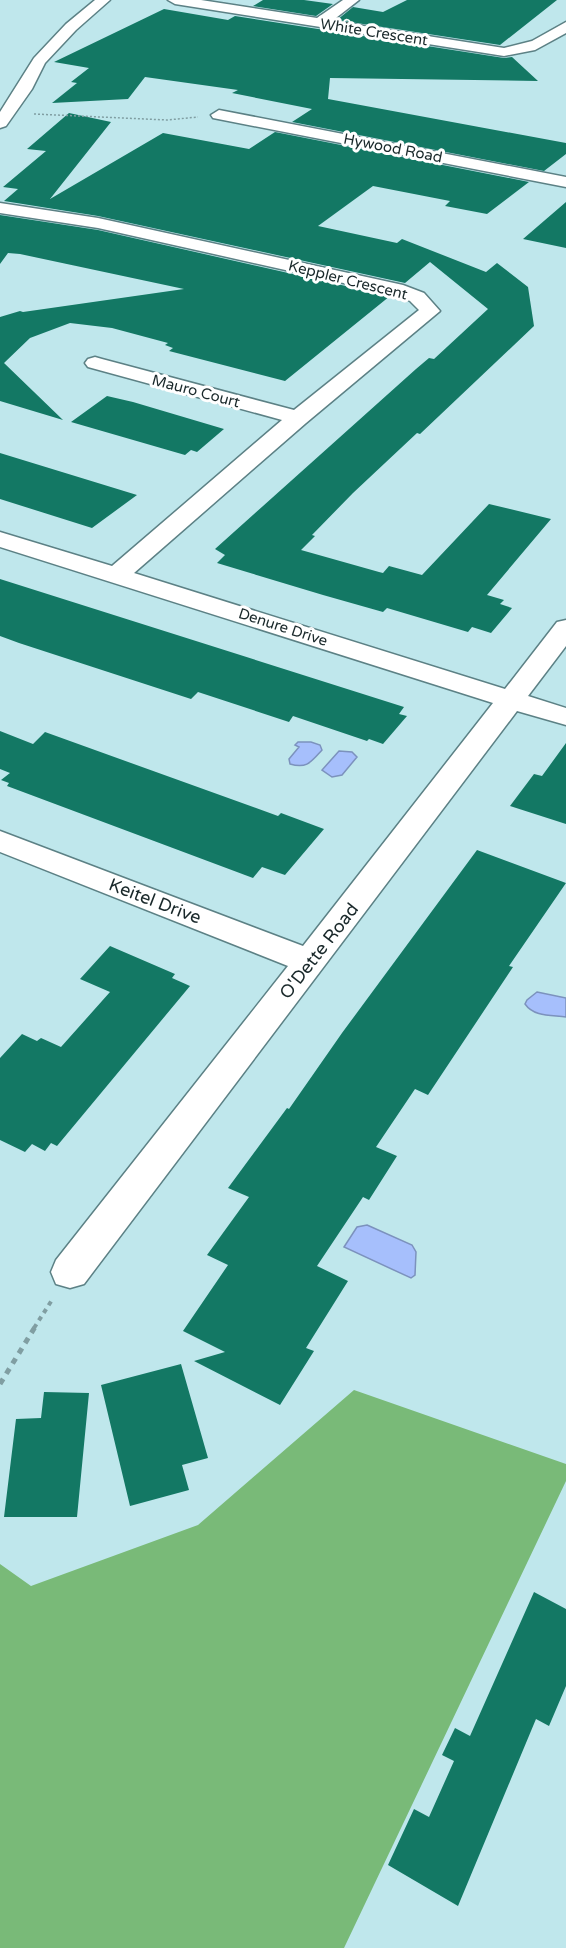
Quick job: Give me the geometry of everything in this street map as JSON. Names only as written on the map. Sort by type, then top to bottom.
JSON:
[{"type":"street","points":[[3,118],[24,89],[39,61],[71,27],[103,0]]},
{"type":"street","name":"White Crescent","points":[[175,0],[504,52],[524,50],[548,40],[566,26]]},
{"type":"street","points":[[319,23],[352,0]]},
{"type":"street","name":"Hywood Road","points":[[219,115],[566,182]]},
{"type":"street","name":"Keppler Crescent","points":[[0,207],[98,223],[403,291],[417,297],[430,311],[298,418],[118,574]]},
{"type":"street","name":"Mauro Court","points":[[95,363],[298,418]]},
{"type":"street","name":"Denure Drive","points":[[0,539],[118,574],[566,717]]},
{"type":"street","name":"O'Dette Road","points":[[70,1272],[566,628]]},
{"type":"street","name":"Keitel Drive","points":[[0,841],[311,962]]},
{"type":"path","points":[[3,118],[167,120],[219,115]]},
{"type":"path","points":[[0,1384],[22,1345],[70,1272]]},
{"type":"green space","points":[[354,1390],[566,1464],[566,1481],[344,1948],[0,1948],[0,1564],[31,1586],[198,1525]]},
{"type":"water","points":[[298,742],[320,745],[322,750],[305,765],[290,764],[289,759],[299,747],[295,745]]},
{"type":"water","points":[[339,751],[352,752],[357,757],[342,775],[332,777],[322,770]]},
{"type":"water","points":[[537,992],[566,998],[566,1017],[543,1015],[529,1008],[525,1004],[527,1000]]},
{"type":"water","points":[[367,1225],[412,1245],[416,1252],[415,1275],[411,1278],[344,1247],[357,1227]]},
{"type":"building","points":[[263,0],[304,0],[333,4],[316,16],[253,6]]},
{"type":"building","points":[[407,0],[557,0],[500,45],[337,20],[353,7],[383,12]]},
{"type":"building","points":[[164,9],[228,20],[235,16],[504,58],[512,57],[538,81],[330,78],[328,99],[566,143],[566,154],[544,171],[292,122],[312,109],[232,93],[238,90],[145,77],[128,99],[52,103],[77,83],[71,82],[89,68],[54,62]]},
{"type":"building","points":[[69,113],[111,122],[50,199],[163,133],[249,149],[275,132],[529,182],[487,214],[445,206],[450,201],[373,186],[318,226],[397,243],[402,239],[486,272],[497,263],[528,287],[534,326],[420,434],[417,433],[353,493],[312,535],[315,536],[301,550],[383,573],[389,566],[422,575],[489,504],[551,519],[487,595],[504,600],[500,604],[512,608],[491,633],[472,627],[468,632],[387,608],[383,612],[217,563],[225,555],[215,549],[416,369],[429,358],[434,359],[488,309],[430,262],[405,283],[98,216],[4,201],[18,189],[3,187],[46,151],[27,149]]},
{"type":"building","points":[[566,202],[566,248],[523,239]]},
{"type":"building","points":[[0,215],[98,230],[390,296],[285,381],[169,351],[173,348],[165,345],[168,343],[112,328],[70,323],[30,338],[4,363],[63,420],[0,401],[0,317],[20,311],[184,289],[20,254],[8,253],[0,264]]},
{"type":"building","points":[[107,396],[224,429],[197,452],[191,450],[185,455],[71,422]]},
{"type":"building","points":[[0,453],[137,495],[92,528],[0,499]]},
{"type":"building","points":[[0,579],[404,707],[399,714],[407,716],[383,744],[369,739],[367,741],[293,716],[289,722],[198,692],[191,699],[19,643],[0,636]]},
{"type":"building","points":[[0,731],[33,744],[45,732],[278,816],[281,813],[324,829],[285,875],[262,867],[253,878],[7,786],[9,783],[1,780],[10,773],[0,769]]},
{"type":"building","points":[[566,743],[566,824],[510,806],[534,774],[542,776]]},
{"type":"building","points":[[477,850],[566,883],[509,966],[513,967],[428,1095],[415,1089],[376,1147],[397,1156],[369,1200],[363,1197],[317,1266],[348,1281],[306,1348],[314,1351],[280,1405],[194,1361],[225,1352],[183,1331],[228,1265],[207,1255],[249,1197],[228,1188],[287,1108],[289,1109]]},
{"type":"building","points":[[110,946],[175,974],[172,978],[190,986],[57,1146],[51,1143],[45,1151],[32,1144],[25,1152],[0,1140],[0,1058],[22,1034],[37,1041],[41,1038],[61,1047],[110,992],[80,979]]},
{"type":"building","points":[[181,1364],[208,1458],[182,1465],[189,1490],[130,1506],[101,1385]]},
{"type":"building","points":[[44,1392],[89,1393],[77,1517],[4,1517],[16,1419],[41,1418]]},
{"type":"building","points":[[534,1592],[566,1609],[566,1686],[549,1726],[536,1719],[458,1906],[388,1865],[414,1809],[429,1817],[454,1761],[442,1755],[455,1728],[470,1736]]}]
